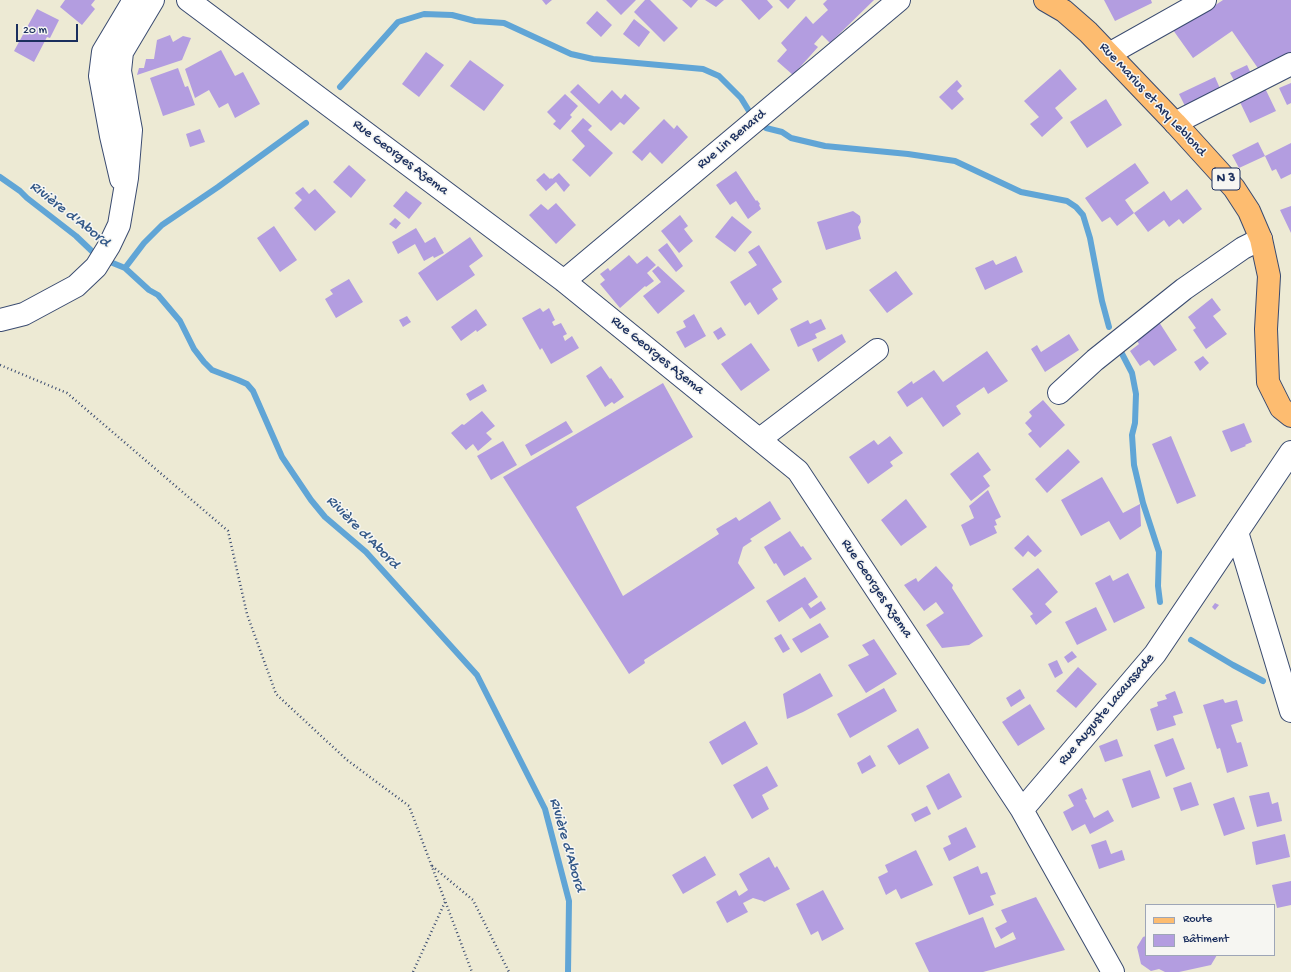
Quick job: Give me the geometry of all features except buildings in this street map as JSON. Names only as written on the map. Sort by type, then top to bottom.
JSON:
[{"type":"main road","name":"Rue Marius et Ary Leblond","points":[[1045,0],[1064,12],[1088,32],[1175,123],[1234,188],[1249,211],[1261,239],[1269,276],[1266,329],[1268,382],[1281,408],[1291,416]]},
{"type":"street","points":[[123,196],[121,177],[111,136],[100,76],[103,52],[134,0]]},
{"type":"street","points":[[0,320],[24,314],[76,286],[96,267],[109,246],[119,225],[127,178],[131,130],[120,71],[122,52],[153,0]]},
{"type":"street","name":"Rue Georges Azema","points":[[188,0],[564,281],[798,471],[1022,810]]},
{"type":"street","name":"Rue Lin Benard","points":[[564,281],[899,0]]},
{"type":"street","points":[[1109,54],[1205,0]]},
{"type":"street","points":[[1175,123],[1291,64]]},
{"type":"street","points":[[1059,393],[1095,360],[1184,289],[1243,248],[1261,239]]},
{"type":"street","points":[[0,305],[21,306],[50,300]]},
{"type":"street","points":[[760,439],[877,350]]},
{"type":"street","name":"Rue Auguste Lacaussade","points":[[1022,810],[1155,654],[1291,452]]},
{"type":"street","points":[[1237,532],[1284,669],[1291,711]]},
{"type":"street","points":[[1022,810],[1113,972]]},
{"type":"path","points":[[0,365],[67,393],[228,531],[247,614],[276,694],[347,760],[409,806],[472,972]]},
{"type":"path","points":[[431,866],[473,900],[509,972]]},
{"type":"path","points":[[412,972],[445,902]]},
{"type":"waterway","points":[[340,87],[398,22],[424,14],[452,15],[475,21],[504,23],[571,54],[593,59],[703,69],[719,76],[741,98],[749,111]]},
{"type":"waterway","points":[[125,268],[144,243],[162,225],[218,187],[306,123]]},
{"type":"waterway","points":[[766,128],[782,132],[791,138],[825,146],[908,154],[955,161],[1021,192],[1067,201],[1076,207],[1083,215],[1090,238],[1102,301],[1109,327]]},
{"type":"waterway","name":"Rivière d'Abord","points":[[0,177],[20,191],[76,236],[98,257],[125,268],[149,290],[158,295],[180,321],[194,349],[212,370],[247,384],[253,391],[282,457],[311,500],[325,517],[366,552],[477,675],[545,809],[569,901],[568,972]]},
{"type":"waterway","points":[[1119,348],[1132,373],[1136,394],[1135,423],[1132,435],[1134,465],[1143,503],[1159,552],[1158,586],[1160,602]]},
{"type":"waterway","points":[[1191,640],[1263,681]]}]
